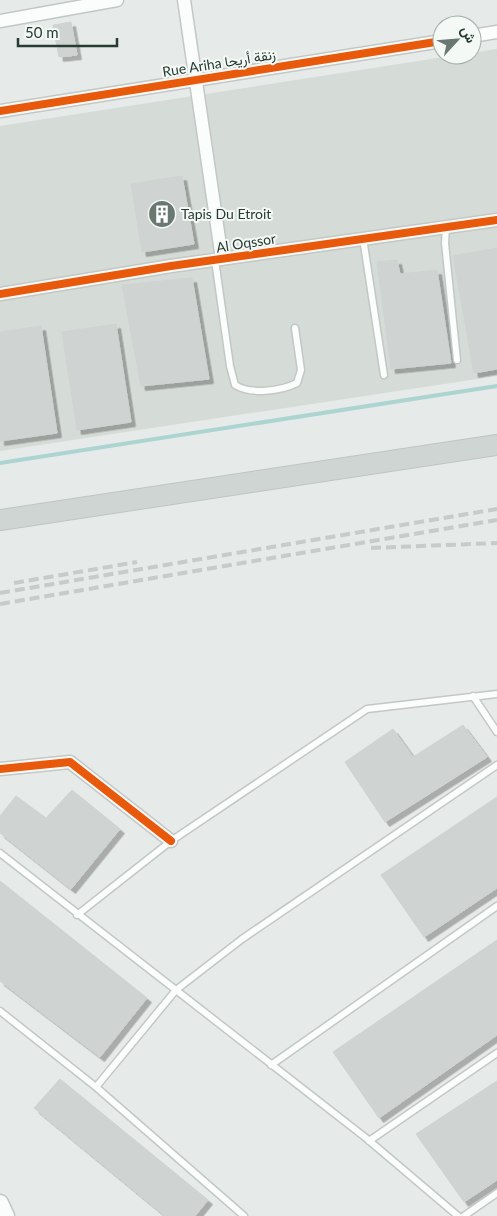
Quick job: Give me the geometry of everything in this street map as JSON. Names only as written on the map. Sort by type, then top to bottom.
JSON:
[{"type":"main road","points":[[0,520],[497,445]]},
{"type":"street","points":[[0,21],[117,0]]},
{"type":"street","points":[[184,0],[219,260]]},
{"type":"street","points":[[482,34],[497,32]]},
{"type":"street","name":"Rue Ariha زنقة أريحا","points":[[0,111],[432,43]]},
{"type":"street","name":"Al Oqssor","points":[[0,294],[363,237],[446,228],[497,220]]},
{"type":"street","points":[[0,769],[70,762],[171,841]]},
{"type":"street","points":[[0,1202],[6,1216]]},
{"type":"lane","points":[[446,228],[445,243],[456,360]]},
{"type":"lane","points":[[363,237],[384,375]]},
{"type":"lane","points":[[219,260],[230,366],[235,385],[250,390],[282,388],[297,383],[301,370],[295,328]]},
{"type":"lane","points":[[77,915],[171,841],[367,709],[497,694]]},
{"type":"lane","points":[[473,696],[497,732]]},
{"type":"lane","points":[[96,1087],[176,990],[242,940],[497,765]]},
{"type":"lane","points":[[0,853],[369,1141],[458,1216]]},
{"type":"lane","points":[[272,1065],[497,906]]},
{"type":"lane","points":[[0,1011],[96,1087],[244,1216]]},
{"type":"lane","points":[[369,1141],[497,1053]]},
{"type":"lane","points":[[464,1216],[497,1194]]},
{"type":"shaded area","points":[[497,49],[497,376],[0,451],[0,126],[432,59],[432,65],[482,65],[482,51]]},
{"type":"building","points":[[71,22],[77,55],[59,57],[53,25]]},
{"type":"building","name":"Tapis Du Etroit","points":[[182,176],[194,244],[142,252],[131,184]]},
{"type":"building","points":[[497,248],[497,369],[474,373],[453,256]]},
{"type":"building","points":[[397,260],[400,274],[437,270],[451,363],[391,369],[377,262]]},
{"type":"building","points":[[192,278],[209,379],[141,386],[122,285]]},
{"type":"building","points":[[116,324],[131,422],[77,430],[62,332]]},
{"type":"building","points":[[41,326],[57,433],[0,441],[0,332]]},
{"type":"building","points":[[463,725],[487,757],[385,822],[345,762],[393,729],[413,757]]},
{"type":"building","points":[[72,790],[120,829],[71,889],[0,833],[0,816],[16,796],[46,818]]},
{"type":"building","points":[[497,797],[497,888],[424,937],[381,875]]},
{"type":"building","points":[[0,881],[147,998],[100,1057],[0,981]]},
{"type":"building","points":[[497,940],[497,1035],[379,1118],[333,1052]]},
{"type":"building","points":[[60,1079],[208,1200],[195,1216],[165,1216],[34,1108]]},
{"type":"building","points":[[497,1081],[497,1180],[464,1202],[416,1134]]},
{"type":"waterway","points":[[0,463],[497,386]]},
{"type":"railway","points":[[0,593],[497,509]]},
{"type":"railway","points":[[0,604],[497,520]]},
{"type":"railway","points":[[371,548],[497,543]]},
{"type":"railway","points":[[14,583],[137,562]]},
{"type":"cycle path","points":[[0,111],[432,43]]},
{"type":"cycle path","points":[[0,294],[171,266],[497,220]]},
{"type":"cycle path","points":[[0,769],[70,762],[171,841]]},
{"type":"place","name":"Tapis Du Etroit","points":[[162,214]]}]
